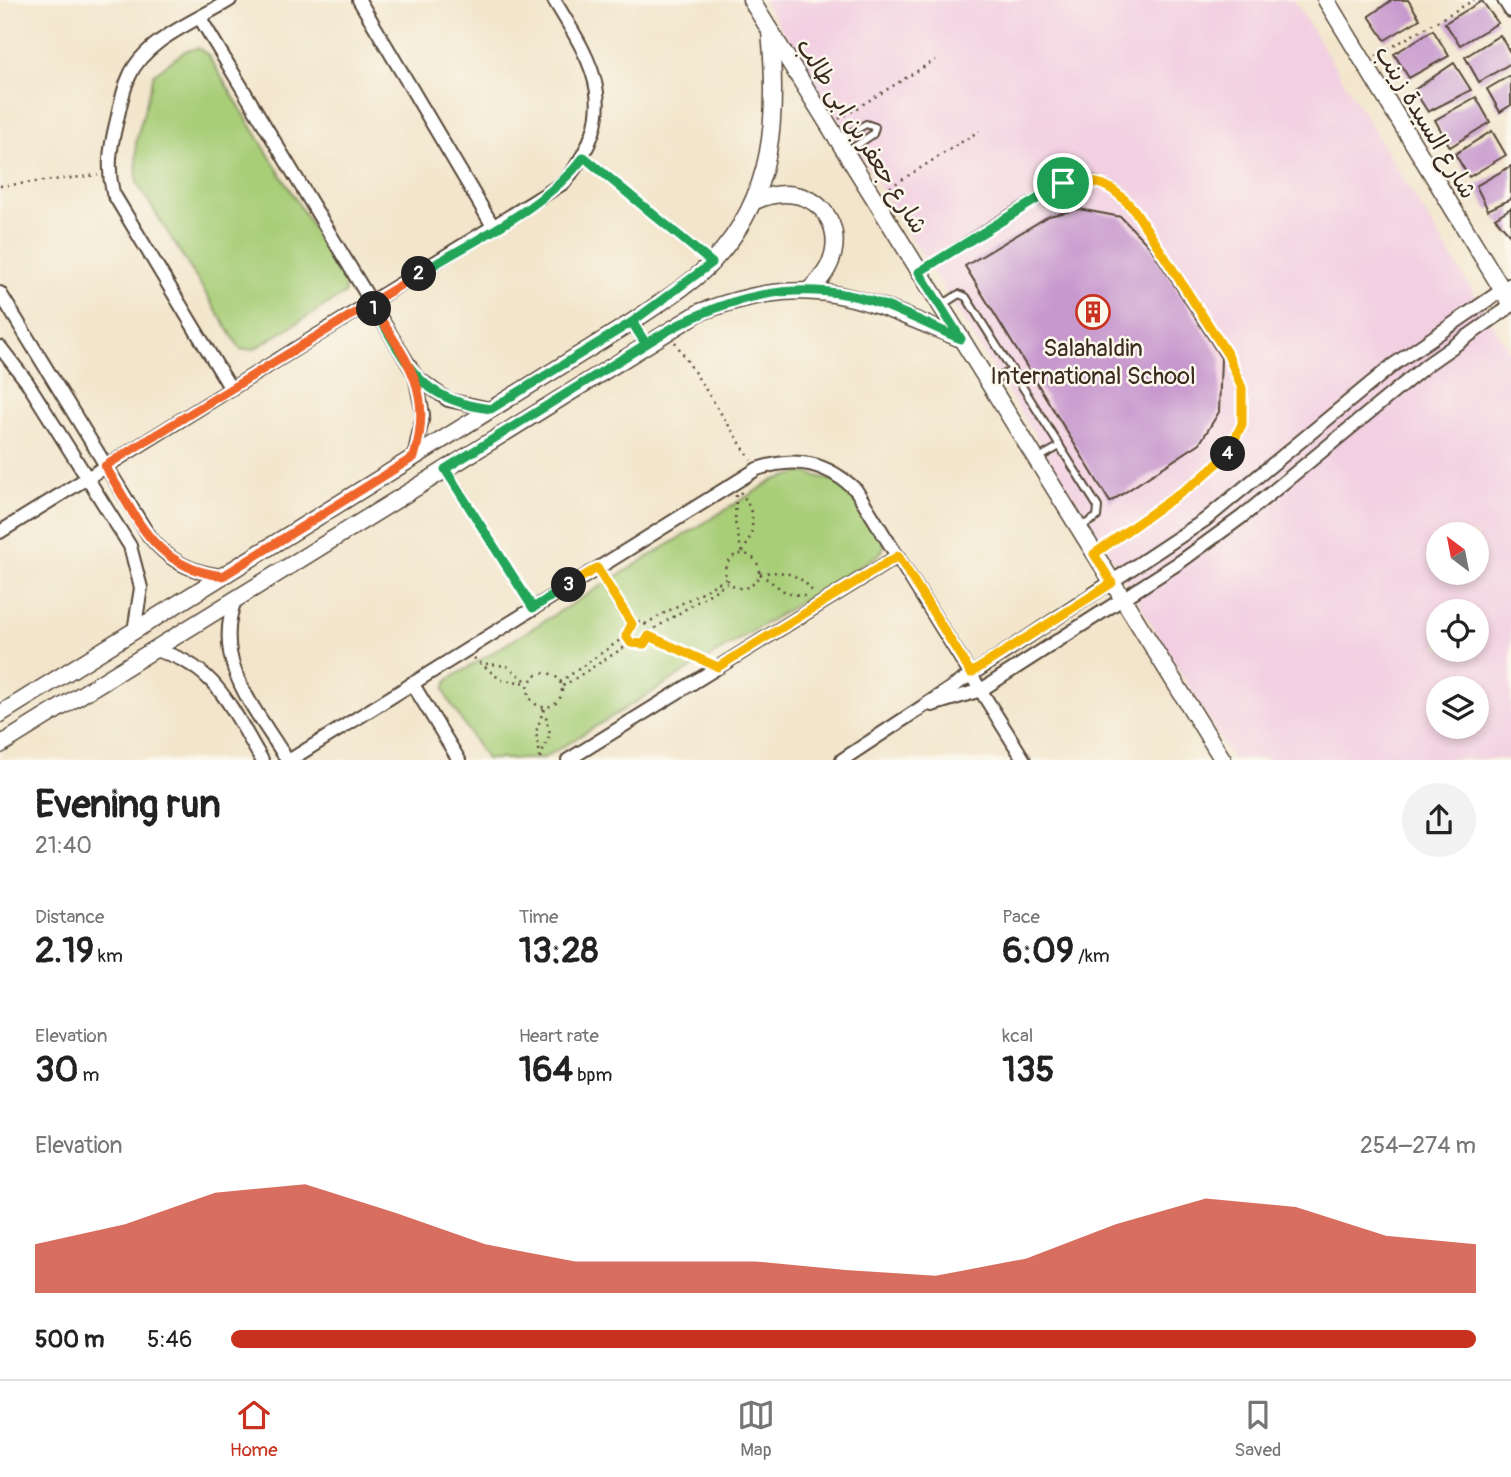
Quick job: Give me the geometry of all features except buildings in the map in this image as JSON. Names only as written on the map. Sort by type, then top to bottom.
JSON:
[{"type":"street","points":[[230,0],[156,45],[141,58],[129,76],[109,152],[108,174],[113,192],[231,389]]},
{"type":"street","points":[[359,0],[494,228]]},
{"type":"street","points":[[0,532],[565,182],[584,157],[595,130],[598,101],[594,73],[582,46],[554,0]]},
{"type":"street","name":"شارع جعفر بن ابى طالب","points":[[751,0],[1223,760]]},
{"type":"street","name":"شارع السيدة زينب","points":[[1326,0],[1506,287],[1511,305]]},
{"type":"street","points":[[1504,0],[1511,11]]},
{"type":"street","points":[[200,18],[415,375],[423,415],[414,457]]},
{"type":"street","points":[[0,714],[632,322],[712,263],[736,234],[755,201],[769,162],[774,120],[770,31]]},
{"type":"street","points":[[755,201],[781,193],[795,194],[819,206],[828,217],[836,243],[834,257],[829,270],[810,290]]},
{"type":"street","points":[[842,760],[1205,520],[1393,365],[1506,287]]},
{"type":"street","points":[[3,737],[235,600],[700,312],[736,299],[772,292],[810,290],[848,295],[885,306],[961,339]]},
{"type":"street","points":[[0,293],[105,466],[163,553],[180,566],[223,576]]},
{"type":"street","points":[[928,705],[981,690],[1123,601],[1242,516],[1392,391],[1511,305]]},
{"type":"street","points":[[632,322],[646,344]]},
{"type":"street","points":[[0,347],[27,382],[130,546],[138,567],[140,610],[134,631]]},
{"type":"street","points":[[415,375],[448,400],[491,409]]},
{"type":"street","points":[[235,600],[226,636],[231,664],[289,760],[757,469],[778,462],[799,461],[821,465],[840,475],[856,490],[1024,760]]},
{"type":"street","points":[[568,760],[898,556]]},
{"type":"street","points":[[153,650],[172,654],[204,671],[217,685],[262,760]]},
{"type":"street","points":[[412,683],[459,760]]},
{"type":"lane","points":[[866,124],[875,127],[873,134],[841,146],[866,124]]},
{"type":"lane","points":[[919,272],[1063,183],[1091,180],[1117,190],[1135,211],[1228,355],[1242,388],[1242,424],[1226,456],[1199,480],[1094,554]]},
{"type":"lane","points":[[940,306],[959,294],[966,297],[1060,446],[1099,513],[1078,528]]},
{"type":"lane","points":[[988,383],[1012,370]]},
{"type":"lane","points":[[1036,460],[1060,446]]},
{"type":"path","points":[[1364,63],[1474,0]]},
{"type":"path","points":[[828,125],[935,60]]},
{"type":"path","points":[[873,197],[979,131]]},
{"type":"path","points":[[584,157],[712,263]]},
{"type":"path","points":[[0,186],[108,174]]},
{"type":"path","points":[[667,330],[757,469]]},
{"type":"path","points":[[445,469],[533,608]]},
{"type":"path","points":[[760,574],[755,583],[747,588],[737,587],[728,580],[726,564],[733,556],[742,553],[752,532],[750,509],[737,489],[734,522],[742,553],[757,561],[760,574],[785,592],[816,597],[802,580],[792,575],[782,572],[760,574]]},
{"type":"path","points":[[597,568],[632,624]]},
{"type":"path","points":[[632,624],[645,624],[728,580]]},
{"type":"path","points":[[540,759],[536,732],[544,708],[557,702],[562,687],[631,643],[644,644],[649,634],[728,580]]},
{"type":"path","points":[[560,682],[626,636],[632,624]]},
{"type":"path","points":[[645,624],[649,634],[718,667]]},
{"type":"path","points":[[626,636],[631,643]]},
{"type":"path","points":[[467,649],[479,663],[501,680],[529,683]]},
{"type":"path","points":[[479,663],[507,666],[529,683]]},
{"type":"path","points":[[540,759],[550,734],[544,708],[530,699],[529,683],[536,675],[547,673],[560,682],[562,687]]},
{"type":"shaded area","points":[[763,0],[1294,0],[1511,354],[1511,759],[1232,759],[1127,583]]},
{"type":"green space","points":[[198,48],[208,55],[346,282],[344,294],[254,349],[241,350],[137,183],[136,141],[154,74],[185,51]]},
{"type":"green space","points":[[804,472],[843,484],[860,502],[884,540],[883,550],[878,555],[542,759],[486,759],[448,699],[444,689],[448,680],[774,480]]},
{"type":"place","name":"Salahaldin International School","points":[[1093,312]]},
{"type":"route","points":[[1063,183],[919,272],[961,339],[885,306],[848,295],[810,290],[772,292],[736,299],[700,312],[646,344],[632,322],[491,409],[448,400],[430,389],[415,375],[371,303],[105,466],[149,536],[163,553],[180,566],[223,576],[414,457],[421,435],[421,395],[415,375],[371,303],[539,200],[565,182],[584,157],[712,263],[632,322],[646,344],[445,469],[533,608],[597,568],[632,624],[626,636],[631,643],[644,644],[649,636],[718,667],[898,556],[971,673],[1112,583],[1094,554],[1199,480],[1226,456],[1242,424],[1242,388],[1228,355],[1135,211],[1117,190],[1091,180],[1063,183]]}]
